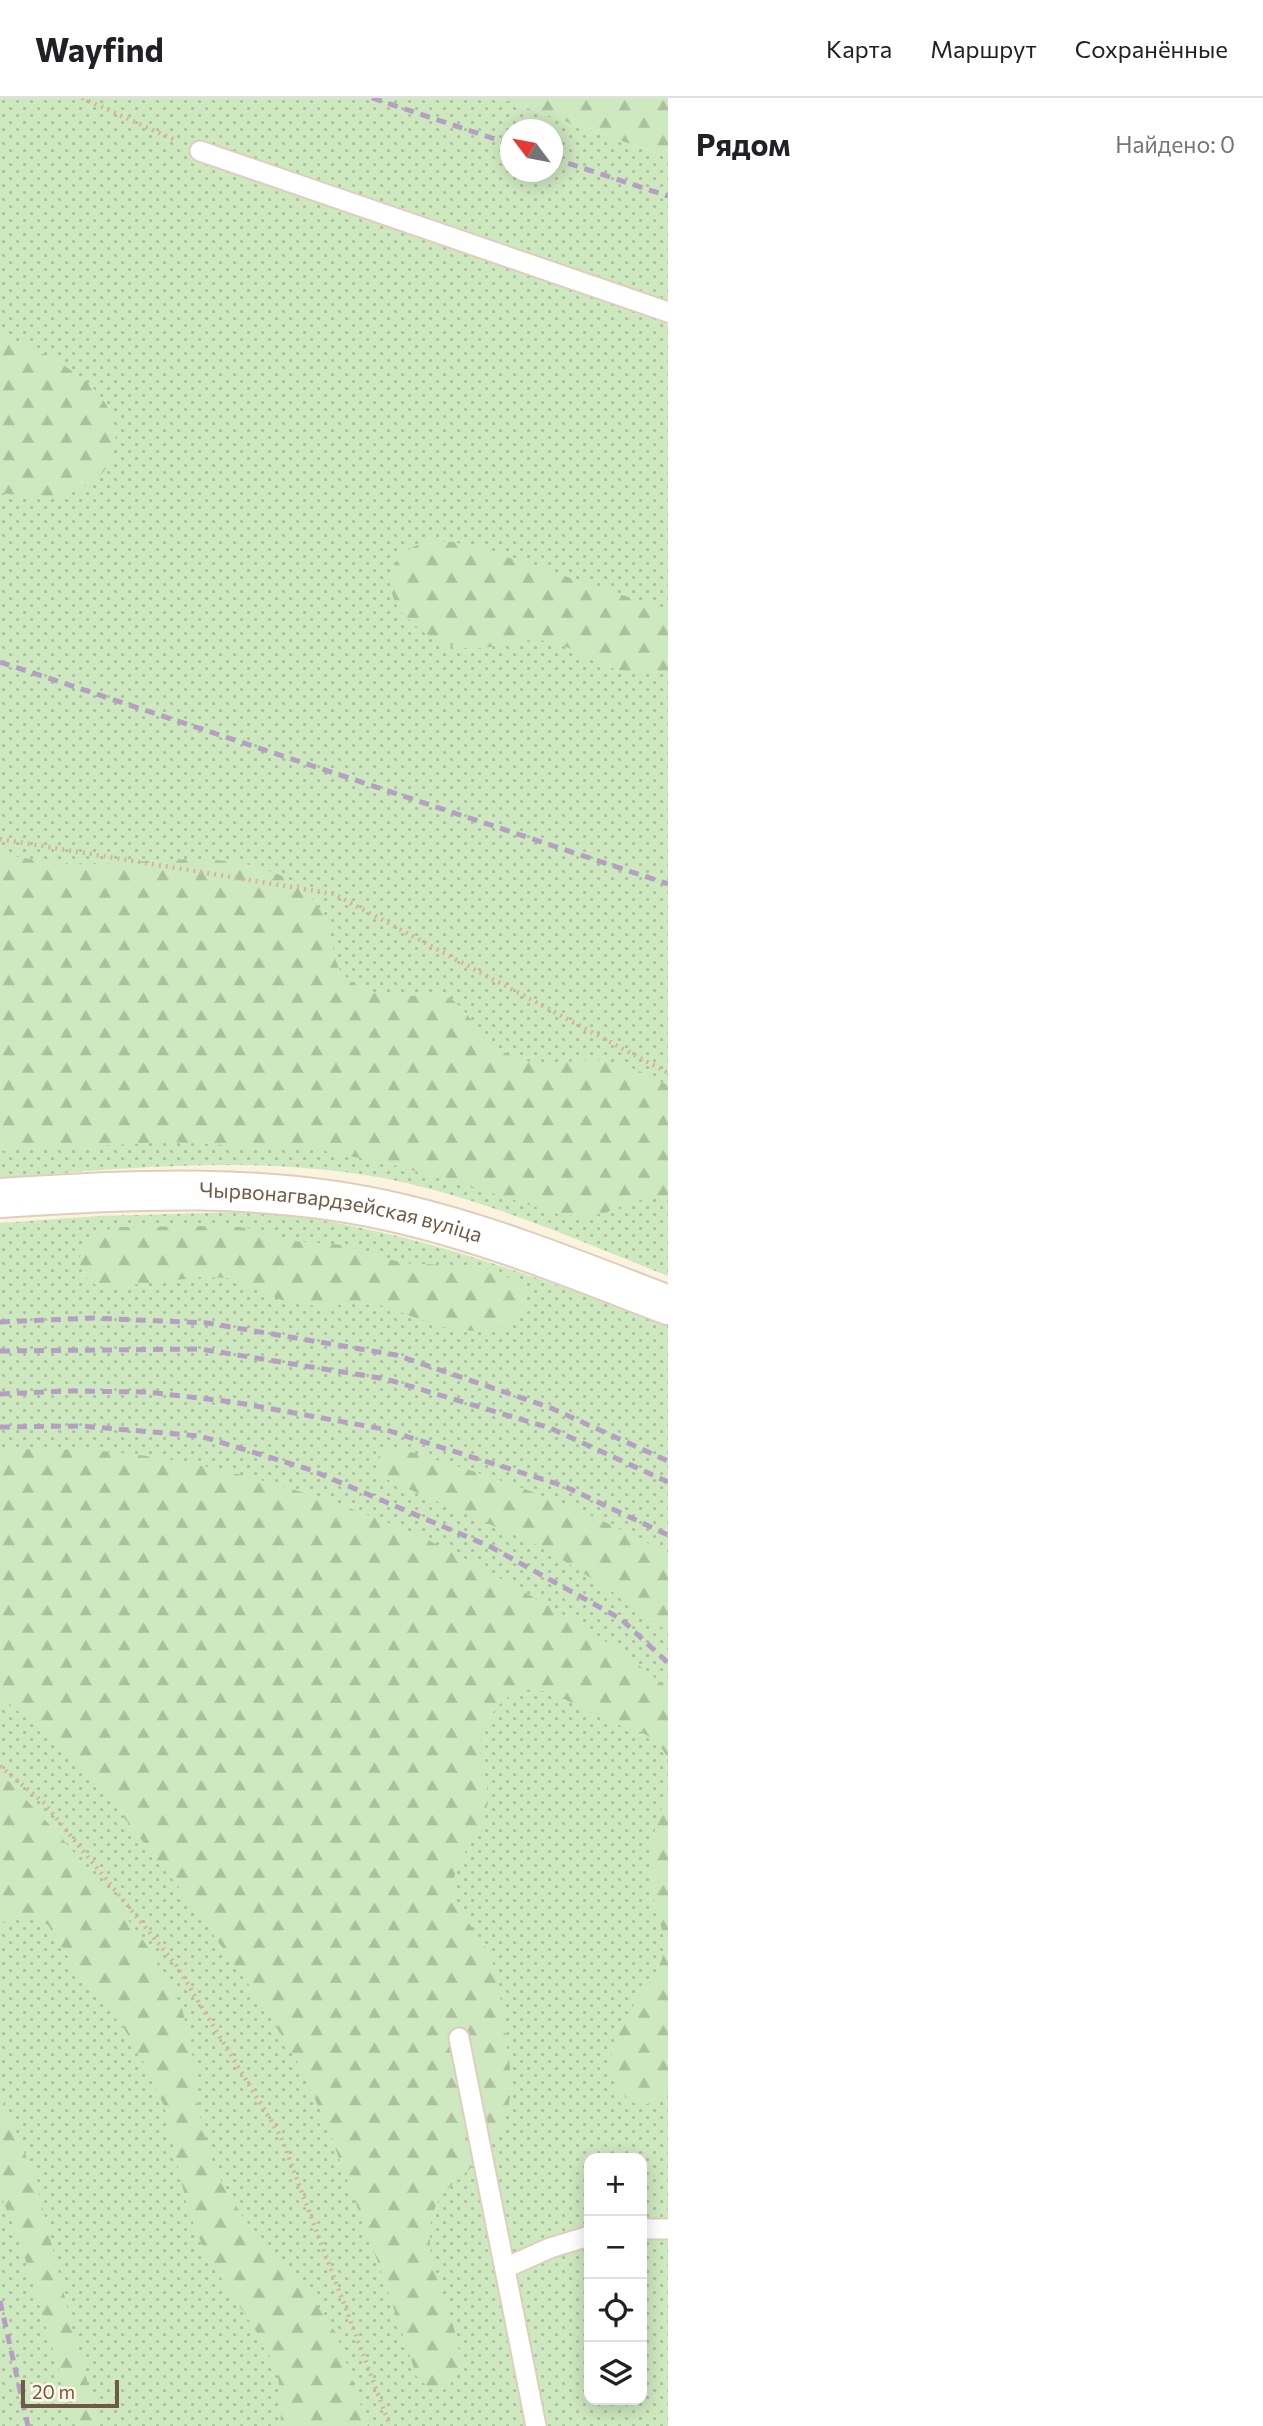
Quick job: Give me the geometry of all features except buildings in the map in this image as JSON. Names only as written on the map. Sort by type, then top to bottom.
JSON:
[{"type":"street","name":"Чырвонагвардзейская вуліца","points":[[0,1198],[126,1191],[199,1191],[280,1194],[342,1203],[402,1214],[466,1233],[668,1305]]},
{"type":"lane","points":[[200,151],[668,312]]},
{"type":"lane","points":[[459,2038],[536,2426]]},
{"type":"lane","points":[[647,2229],[668,2229]]},
{"type":"lane","points":[[505,2268],[550,2248],[584,2238]]},
{"type":"path","points":[[82,98],[200,151]]},
{"type":"path","points":[[0,839],[334,894],[668,1073]]},
{"type":"path","points":[[0,1766],[44,1803],[176,1965],[281,2137],[390,2426]]},
{"type":"green space","points":[[0,98],[499,98],[559,119],[500,119],[500,182],[563,182],[563,120],[668,157],[668,1276],[510,1214],[428,1188],[387,1179],[345,1172],[259,1165],[129,1168],[0,1178]]},
{"type":"green space","points":[[499,98],[668,98],[668,157],[563,119]]},
{"type":"green space","points":[[0,332],[71,370],[92,387],[104,402],[112,417],[115,448],[101,475],[87,485],[70,493],[54,496],[0,493]]},
{"type":"green space","points":[[430,541],[454,542],[482,549],[668,610],[668,672],[621,671],[597,663],[565,646],[546,641],[462,648],[435,639],[405,617],[394,600],[391,587],[394,567],[401,556],[411,548]]},
{"type":"green space","points":[[0,854],[68,864],[180,860],[236,862],[262,868],[288,879],[304,890],[321,911],[339,967],[345,976],[360,987],[387,995],[417,996],[435,993],[446,996],[463,1009],[492,1045],[523,1060],[552,1064],[588,1059],[604,1060],[632,1068],[668,1085],[668,1200],[653,1197],[605,1213],[580,1217],[554,1213],[386,1163],[324,1151],[170,1142],[0,1151]]},
{"type":"green space","points":[[242,1212],[293,1216],[394,1235],[441,1248],[668,1325],[668,2426],[0,2426],[0,1223],[99,1216]]},
{"type":"green space","points":[[228,1226],[264,1230],[292,1241],[343,1245],[402,1263],[481,1267],[513,1279],[524,1288],[527,1300],[522,1313],[513,1322],[500,1328],[480,1331],[455,1330],[380,1305],[345,1304],[327,1307],[289,1303],[228,1278],[202,1277],[103,1288],[89,1280],[81,1268],[80,1255],[89,1240],[114,1227]]},
{"type":"green space","points":[[388,1448],[435,1459],[503,1481],[603,1521],[668,1554],[668,1632],[631,1604],[544,1548],[381,1477],[377,1461]]},
{"type":"green space","points":[[0,1449],[92,1450],[191,1464],[258,1479],[357,1511],[426,1539],[514,1586],[602,1639],[668,1689],[668,1758],[649,1736],[540,1691],[520,1691],[501,1703],[492,1714],[482,1737],[480,1744],[488,1794],[486,1812],[461,1859],[454,1879],[454,1889],[464,1917],[487,1949],[497,1978],[511,2079],[506,2113],[494,2140],[473,2166],[441,2197],[432,2218],[430,2248],[433,2264],[454,2329],[460,2360],[455,2378],[442,2391],[430,2389],[417,2377],[324,2118],[294,2055],[254,1992],[190,1902],[115,1806],[50,1739],[0,1696]]},
{"type":"green space","points":[[0,1772],[59,1835],[113,1899],[158,1961],[182,2008],[192,2052],[198,2108],[210,2155],[224,2187],[245,2220],[307,2290],[337,2335],[368,2426],[280,2426],[282,2404],[277,2371],[258,2334],[207,2257],[188,2210],[164,2106],[147,2068],[125,2030],[75,1968],[48,1925],[31,1916],[13,1917],[0,1924]]},
{"type":"green space","points":[[668,1792],[668,2091],[657,2101],[639,2106],[616,2087],[611,2059],[621,2026],[656,1972],[663,1954],[663,1934],[652,1888],[651,1860],[654,1832]]},
{"type":"green space","points":[[0,2091],[36,2181],[74,2335],[100,2426],[76,2426],[19,2239],[0,2194]]},
{"type":"railway","points":[[372,98],[500,141]]},
{"type":"railway","points":[[563,162],[668,196]]},
{"type":"railway","points":[[0,662],[668,884]]},
{"type":"railway","points":[[0,1322],[93,1318],[207,1323],[396,1355],[551,1408],[668,1461]]},
{"type":"railway","points":[[0,1351],[200,1349],[386,1379],[550,1428],[668,1482]]},
{"type":"railway","points":[[0,1394],[147,1392],[233,1402],[383,1429],[564,1486],[668,1535]]},
{"type":"railway","points":[[0,1427],[81,1426],[200,1436],[311,1470],[491,1547],[621,1619],[668,1663]]},
{"type":"railway","points":[[0,2301],[28,2426]]}]
